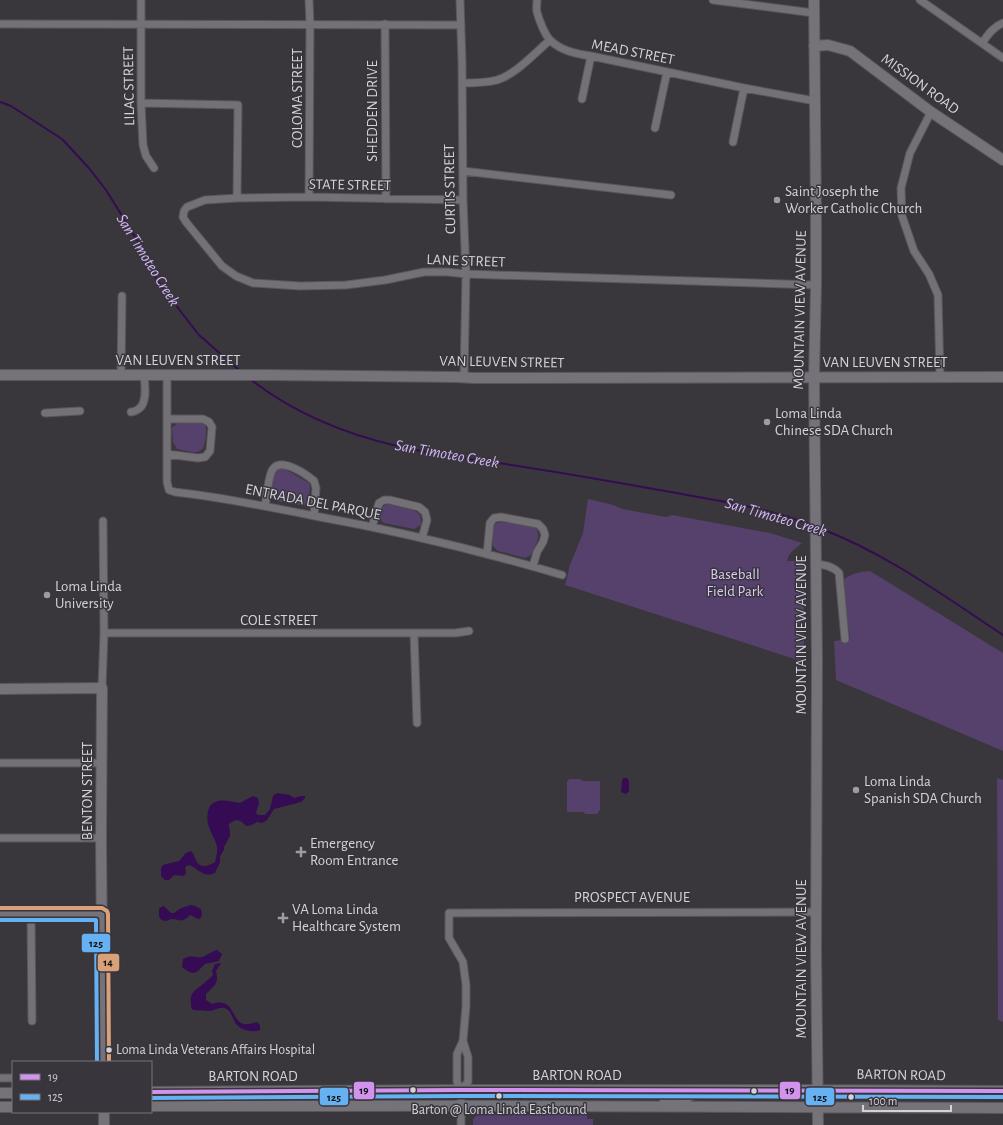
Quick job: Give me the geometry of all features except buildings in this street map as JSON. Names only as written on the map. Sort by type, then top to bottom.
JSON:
[{"type":"main road","name":"MOUNTAIN VIEW AVENUE","points":[[814,0],[816,285],[814,377],[817,662],[816,912],[818,1125]]},
{"type":"main road","name":"MISSION ROAD","points":[[814,46],[828,45],[850,51],[931,112],[1003,160]]},
{"type":"main road","name":"VAN LEUVEN STREET","points":[[0,375],[456,376],[464,378],[639,379],[1003,377]]},
{"type":"main road","points":[[0,689],[102,688]]},
{"type":"main road","name":"BENTON STREET","points":[[102,688],[103,1061]]},
{"type":"main road","points":[[0,914],[102,914]]},
{"type":"main road","name":"BARTON ROAD","points":[[152,1092],[461,1090],[1003,1091]]},
{"type":"main road","points":[[630,1105],[655,1100],[686,1098],[690,1095],[691,1090]]},
{"type":"main road","points":[[0,1093],[12,1093]]},
{"type":"main road","name":"BARTON ROAD","points":[[152,1106],[461,1107],[630,1105],[1003,1108]]},
{"type":"main road","points":[[0,1107],[12,1107]]},
{"type":"main road","points":[[104,1113],[104,1125]]},
{"type":"street","name":"LILAC STREET","points":[[141,0],[141,103],[143,145],[146,156],[154,168]]},
{"type":"street","name":"COLOMA STREET","points":[[309,0],[310,197]]},
{"type":"street","name":"CURTIS STREET","points":[[460,0],[463,200],[466,274],[464,378]]},
{"type":"street","points":[[462,83],[498,80],[511,74],[550,40],[537,12],[537,0]]},
{"type":"street","points":[[713,0],[814,13]]},
{"type":"street","points":[[920,0],[1003,58]]},
{"type":"street","points":[[982,43],[996,26],[1003,23]]},
{"type":"street","points":[[0,24],[461,25]]},
{"type":"street","name":"SHEDDEN DRIVE","points":[[385,24],[386,198]]},
{"type":"street","name":"MEAD STREET","points":[[550,40],[574,53],[744,88],[815,100]]},
{"type":"street","points":[[582,99],[590,56]]},
{"type":"street","points":[[655,128],[667,72]]},
{"type":"street","points":[[733,142],[744,88]]},
{"type":"street","points":[[141,103],[238,105],[237,198]]},
{"type":"street","points":[[931,112],[910,153],[901,188],[902,216],[914,251],[929,274],[938,295],[940,377]]},
{"type":"street","points":[[463,171],[671,195]]},
{"type":"street","name":"STATE STREET","points":[[237,198],[310,197],[463,200]]},
{"type":"street","name":"LANE STREET","points":[[237,198],[205,200],[187,207],[184,211],[183,217],[222,266],[236,276],[253,283],[300,286],[346,285],[385,280],[424,272],[448,272],[466,274],[816,285]]},
{"type":"street","points":[[121,375],[122,296]]},
{"type":"street","points":[[131,412],[142,406],[144,398],[144,375]]},
{"type":"street","name":"ENTRADA DEL PARQUE","points":[[167,375],[167,487],[169,490],[235,500],[372,527],[487,554],[562,575]]},
{"type":"street","points":[[45,412],[80,411]]},
{"type":"street","points":[[167,419],[203,419],[209,422],[212,427],[210,451],[205,457],[198,458],[167,454]]},
{"type":"street","points":[[265,506],[270,474],[273,468],[284,465],[295,469],[314,481],[316,488],[314,516]]},
{"type":"street","points":[[372,527],[379,503],[384,500],[390,500],[419,507],[425,512],[426,520],[422,538]]},
{"type":"street","points":[[487,554],[490,523],[494,518],[501,517],[538,524],[543,529],[545,535],[537,552],[533,566]]},
{"type":"street","name":"BENTON STREET","points":[[102,688],[104,633],[103,521]]},
{"type":"street","points":[[816,564],[828,566],[838,573],[845,639]]},
{"type":"street","name":"COLE STREET","points":[[104,633],[455,633],[469,631]]},
{"type":"street","points":[[414,633],[417,723]]},
{"type":"street","points":[[0,763],[102,763]]},
{"type":"street","points":[[0,838],[102,838]]},
{"type":"street","name":"PROSPECT AVENUE","points":[[463,1041],[466,985],[462,962],[449,938],[449,913],[816,912]]},
{"type":"street","points":[[31,915],[32,1020]]},
{"type":"street","points":[[461,1090],[468,1082],[468,1056],[463,1041]]},
{"type":"street","points":[[461,1125],[461,1090],[457,1082],[457,1054],[463,1041]]},
{"type":"street","points":[[0,1078],[12,1078]]},
{"type":"green space","points":[[178,422],[200,422],[205,424],[206,437],[202,450],[199,452],[191,452],[177,449],[173,442],[172,428]]},
{"type":"green space","points":[[277,468],[285,469],[309,483],[309,501],[304,506],[276,501],[271,495],[273,474]]},
{"type":"green space","name":"Baseball Field Park","points":[[588,499],[613,505],[622,509],[666,517],[672,515],[770,533],[802,543],[791,553],[787,561],[804,561],[804,662],[565,585],[570,565],[583,533]]},
{"type":"green space","points":[[390,504],[411,509],[418,513],[420,515],[421,525],[414,529],[384,523],[378,518],[383,506]]},
{"type":"green space","points":[[502,522],[533,526],[536,529],[538,532],[538,540],[531,555],[525,558],[498,551],[493,546],[493,528],[495,523]]},
{"type":"green space","points":[[870,571],[1003,653],[1003,751],[836,680],[834,641],[850,639],[845,602],[844,579],[856,573]]},
{"type":"green space","points":[[997,778],[1003,780],[1003,1022],[998,1020]]},
{"type":"green space","points":[[569,779],[600,781],[600,810],[597,814],[567,812],[567,782]]},
{"type":"green space","points":[[587,1114],[587,1119],[593,1119],[593,1125],[473,1125],[473,1119],[477,1115]]},
{"type":"shaded area","points":[[627,778],[629,781],[629,791],[626,794],[621,792],[622,780]]},
{"type":"shaded area","points":[[277,793],[290,795],[294,798],[305,796],[305,798],[301,802],[274,809],[267,820],[262,823],[257,822],[246,826],[240,821],[236,820],[229,824],[230,836],[220,856],[220,862],[215,873],[204,874],[189,865],[185,867],[186,873],[184,876],[174,875],[169,880],[165,880],[161,876],[161,868],[163,865],[179,861],[186,853],[191,851],[196,861],[201,865],[207,866],[215,862],[217,847],[207,819],[208,811],[213,803],[217,801],[230,801],[240,803],[253,796],[258,798],[259,803],[256,813],[258,815],[265,815],[270,809],[273,796]]},
{"type":"shaded area","points":[[191,905],[201,909],[202,915],[200,919],[190,915],[183,920],[172,919],[165,921],[161,920],[159,917],[159,909],[161,907],[164,906],[171,913],[174,913],[181,908]]},
{"type":"shaded area","points":[[217,950],[222,954],[219,961],[205,964],[194,973],[189,972],[182,967],[183,959],[191,956],[202,957]]},
{"type":"shaded area","points":[[221,963],[216,971],[217,982],[206,994],[206,1000],[212,1004],[219,1002],[225,1003],[229,1006],[240,1022],[247,1024],[257,1022],[260,1025],[260,1030],[251,1031],[241,1028],[236,1024],[231,1013],[224,1008],[208,1011],[193,1010],[191,1007],[192,994],[213,975],[212,971],[215,964]]},
{"type":"waterway","name":"San Timoteo Creek","points":[[0,102],[11,106],[62,139],[88,167],[106,190],[147,256],[153,273],[164,290],[199,335],[240,371]]},
{"type":"waterway","name":"San Timoteo Creek","points":[[250,379],[266,391],[301,412],[339,428],[377,441],[434,454],[519,466],[721,501],[776,513],[812,525]]},
{"type":"waterway","name":"San Timoteo Creek","points":[[819,528],[868,550],[914,576],[1003,635]]},
{"type":"transit line","name":"14","points":[[0,908],[102,908],[107,911],[109,1061]]},
{"type":"transit line","name":"125","points":[[0,920],[96,920],[97,1061]]},
{"type":"transit line","name":"19","points":[[152,1092],[461,1090],[1003,1091]]},
{"type":"transit line","name":"125","points":[[152,1098],[461,1096],[1003,1097]]},
{"type":"place","name":"Saint Joseph the Worker Catholic Church","points":[[777,200]]},
{"type":"place","name":"Loma Linda Chinese SDA Church","points":[[767,422]]},
{"type":"place","name":"Loma Linda University","points":[[47,595]]},
{"type":"place","name":"Loma Linda Spanish SDA Church","points":[[856,790]]},
{"type":"place","name":"Emergency Room Entrance","points":[[301,852]]},
{"type":"place","name":"VA Loma Linda Healthcare System","points":[[283,918]]},
{"type":"place","name":"Loma Linda Veterans Affairs Hospital","points":[[109,1050]]},
{"type":"place","name":"Barton @ Loma Linda Eastbound","points":[[499,1096]]}]
